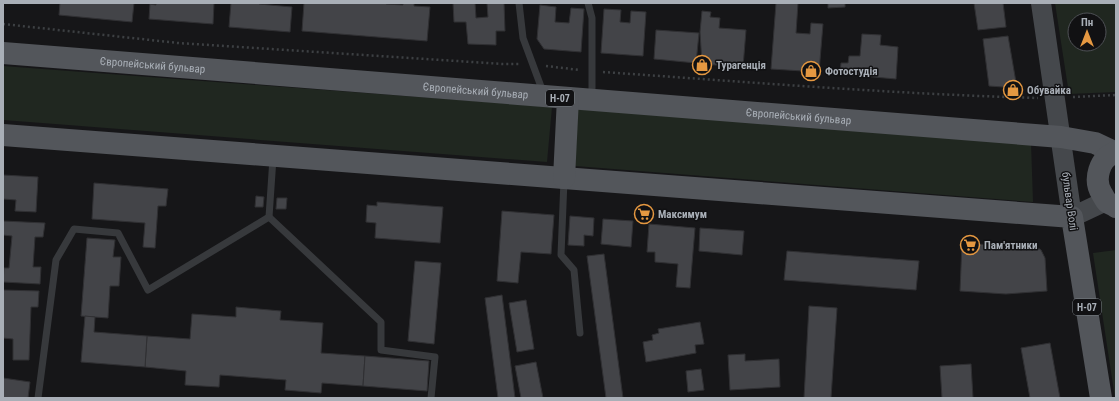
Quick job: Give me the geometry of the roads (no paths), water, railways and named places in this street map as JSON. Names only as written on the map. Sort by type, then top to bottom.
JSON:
[{"type":"main road","name":"бульвар Волі","points":[[1041,3],[1072,217],[1101,398]]},
{"type":"main road","name":"Європейський бульвар","points":[[3,54],[1061,137],[1095,143],[1115,152],[1103,162],[1097,175],[1099,189],[1111,204],[1072,217],[3,135]]},
{"type":"main road","points":[[564,178],[568,98]]},
{"type":"lane","points":[[518,3],[524,38],[544,96]]},
{"type":"lane","points":[[588,3],[592,18],[592,100]]},
{"type":"lane","points":[[269,217],[273,155]]},
{"type":"lane","points":[[564,178],[561,255],[574,270],[580,334]]},
{"type":"lane","points":[[38,398],[56,260],[74,229],[118,233],[148,290],[269,217]]},
{"type":"lane","points":[[269,217],[381,322],[381,350],[434,357],[431,398]]},
{"type":"place","name":"Турагенція","points":[[702,65]]},
{"type":"place","name":"Фотостудія","points":[[811,71]]},
{"type":"place","name":"Обувайка","points":[[1013,90]]},
{"type":"place","name":"Максимум","points":[[644,214]]},
{"type":"place","name":"Пам'ятники","points":[[970,245]]}]
